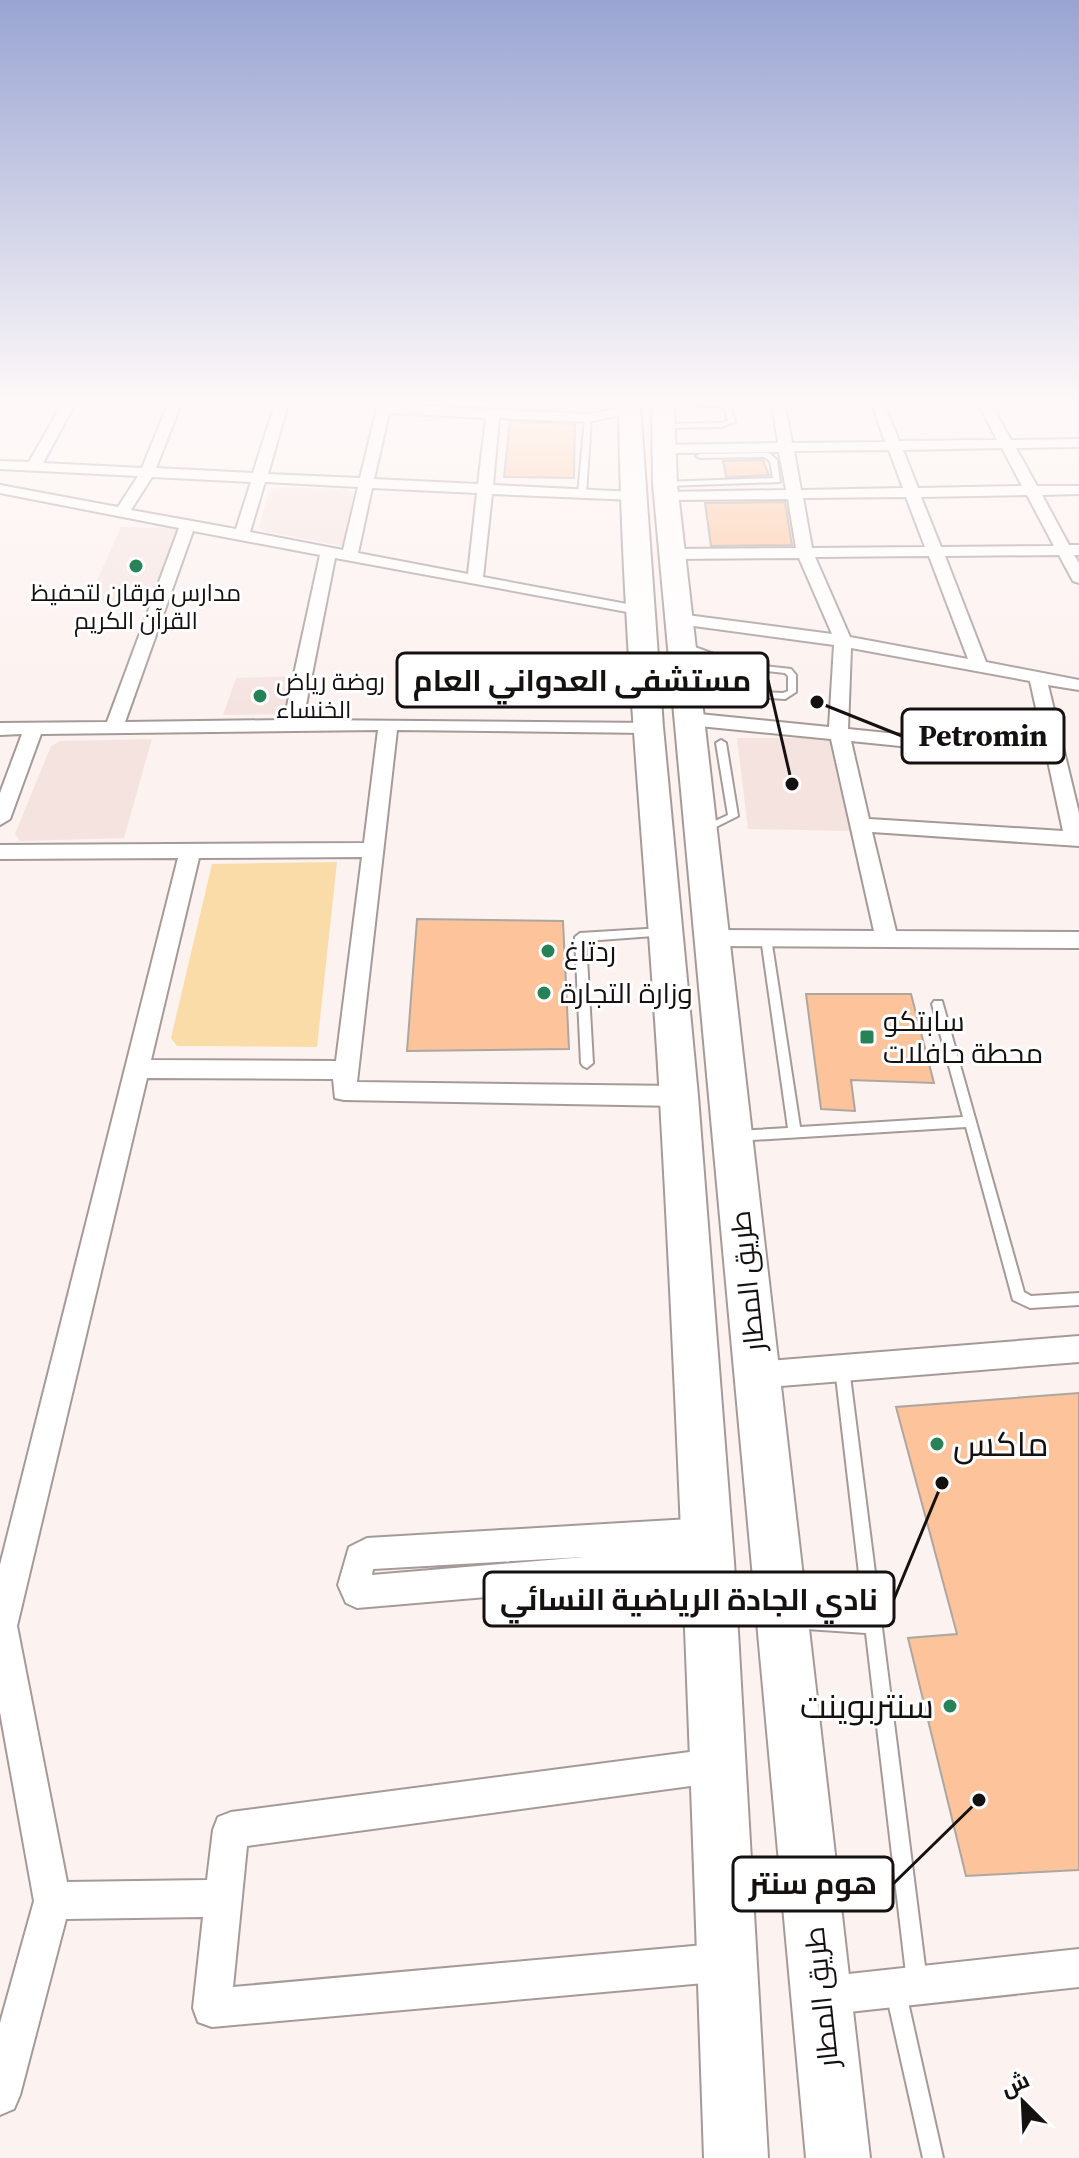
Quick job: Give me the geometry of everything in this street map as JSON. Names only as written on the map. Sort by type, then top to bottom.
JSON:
[{"type":"main road","name":"طريق المطار","points":[[665,505],[668,626],[700,724],[701,831],[838,2158]]},
{"type":"main road","name":"طريق المطار","points":[[668,505],[672,554],[668,626],[648,727],[679,1096],[708,1548],[736,2158]]},
{"type":"street","points":[[76,505],[475,580],[668,626],[843,641],[1079,685]]},
{"type":"street","points":[[121,514],[127,505]]},
{"type":"street","points":[[241,537],[250,505]]},
{"type":"street","points":[[349,557],[362,505]]},
{"type":"street","points":[[475,580],[482,505]]},
{"type":"street","points":[[796,505],[805,553],[843,641],[840,733],[887,939]]},
{"type":"street","points":[[917,505],[979,666]]},
{"type":"street","points":[[1041,505],[1072,550],[1079,578]]},
{"type":"street","points":[[114,727],[187,527]]},
{"type":"street","points":[[672,554],[1072,550]]},
{"type":"street","points":[[292,726],[328,553]]},
{"type":"street","points":[[861,825],[1077,839],[1038,678]]},
{"type":"street","points":[[388,724],[344,1091],[679,1096]]},
{"type":"street","points":[[0,729],[388,724],[648,727]]},
{"type":"street","points":[[700,724],[840,733],[1056,756]]},
{"type":"street","points":[[0,819],[34,728]]},
{"type":"street","points":[[0,852],[375,850]]},
{"type":"street","points":[[0,2094],[52,1901],[1,1626],[12,1534],[137,1069],[190,851]]},
{"type":"street","points":[[712,938],[1079,940]]},
{"type":"street","points":[[137,1069],[347,1070]]},
{"type":"street","points":[[757,1375],[1079,1349]]},
{"type":"street","points":[[708,1548],[450,1584],[357,1592],[354,1585],[360,1558],[367,1554],[450,1549],[708,1548]]},
{"type":"street","points":[[450,1549],[450,1584]]},
{"type":"street","points":[[720,1765],[231,1830],[221,1898],[212,2008],[729,1962]]},
{"type":"street","points":[[52,1901],[221,1898]]},
{"type":"street","points":[[821,1996],[1079,1968]]},
{"type":"lane","points":[[668,626],[737,665],[788,671],[792,675],[792,692],[785,696],[734,693]]},
{"type":"lane","points":[[700,724],[734,693],[737,665]]},
{"type":"lane","points":[[587,1063],[580,937],[666,932]]},
{"type":"lane","points":[[766,938],[795,1133]]},
{"type":"lane","points":[[938,1004],[1018,1296],[1030,1302],[1079,1299]]},
{"type":"lane","points":[[733,1136],[969,1122]]},
{"type":"lane","points":[[842,1368],[873,1625],[906,1987],[933,2158]]},
{"type":"lane","points":[[781,1620],[873,1625]]},
{"type":"shaded area","points":[[265,505],[353,505],[342,546],[263,531],[259,527]]},
{"type":"shaded area","name":"مدارس فرقان لتحفيظ القرآن الكريم","points":[[121,527],[180,528],[155,603],[87,603]]},
{"type":"shaded area","name":"روضة رياض الخنساء","points":[[294,676],[285,714],[223,715],[236,678]]},
{"type":"shaded area","points":[[737,738],[830,738],[852,831],[748,829]]},
{"type":"shaded area","points":[[152,739],[124,838],[20,841],[15,834],[51,746],[60,741]]},
{"type":"shaded area","points":[[337,862],[317,1047],[177,1046],[171,1038],[212,864]]},
{"type":"building","points":[[705,505],[785,505],[792,545],[711,546]]},
{"type":"building","points":[[417,919],[563,921],[569,1049],[407,1051]]},
{"type":"building","name":"سابتكو محطة حافلات","points":[[806,994],[911,994],[934,1083],[851,1080],[855,1111],[821,1109]]},
{"type":"building","points":[[1079,1393],[1079,1870],[966,1876],[908,1638],[957,1634],[896,1407]]},
{"type":"place","name":"مدارس فرقان لتحفيظ القرآن الكريم","points":[[136,566]]},
{"type":"place","name":"روضة رياض الخنساء","points":[[260,696]]},
{"type":"place","name":"Petromin","points":[[817,702]]},
{"type":"place","name":"مستشفى العدواني العام","points":[[792,784]]},
{"type":"place","name":"ردتاغ","points":[[548,951]]},
{"type":"place","name":"وزارة التجارة","points":[[544,993]]},
{"type":"place","name":"سابتكو محطة حافلات","points":[[867,1037]]},
{"type":"place","name":"ماكس","points":[[937,1444]]},
{"type":"place","name":"نادي الجادة الرياضية النسائي","points":[[942,1483]]},
{"type":"place","name":"سنتربوينت","points":[[950,1706]]},
{"type":"place","name":"هوم سنتر","points":[[979,1800]]}]
